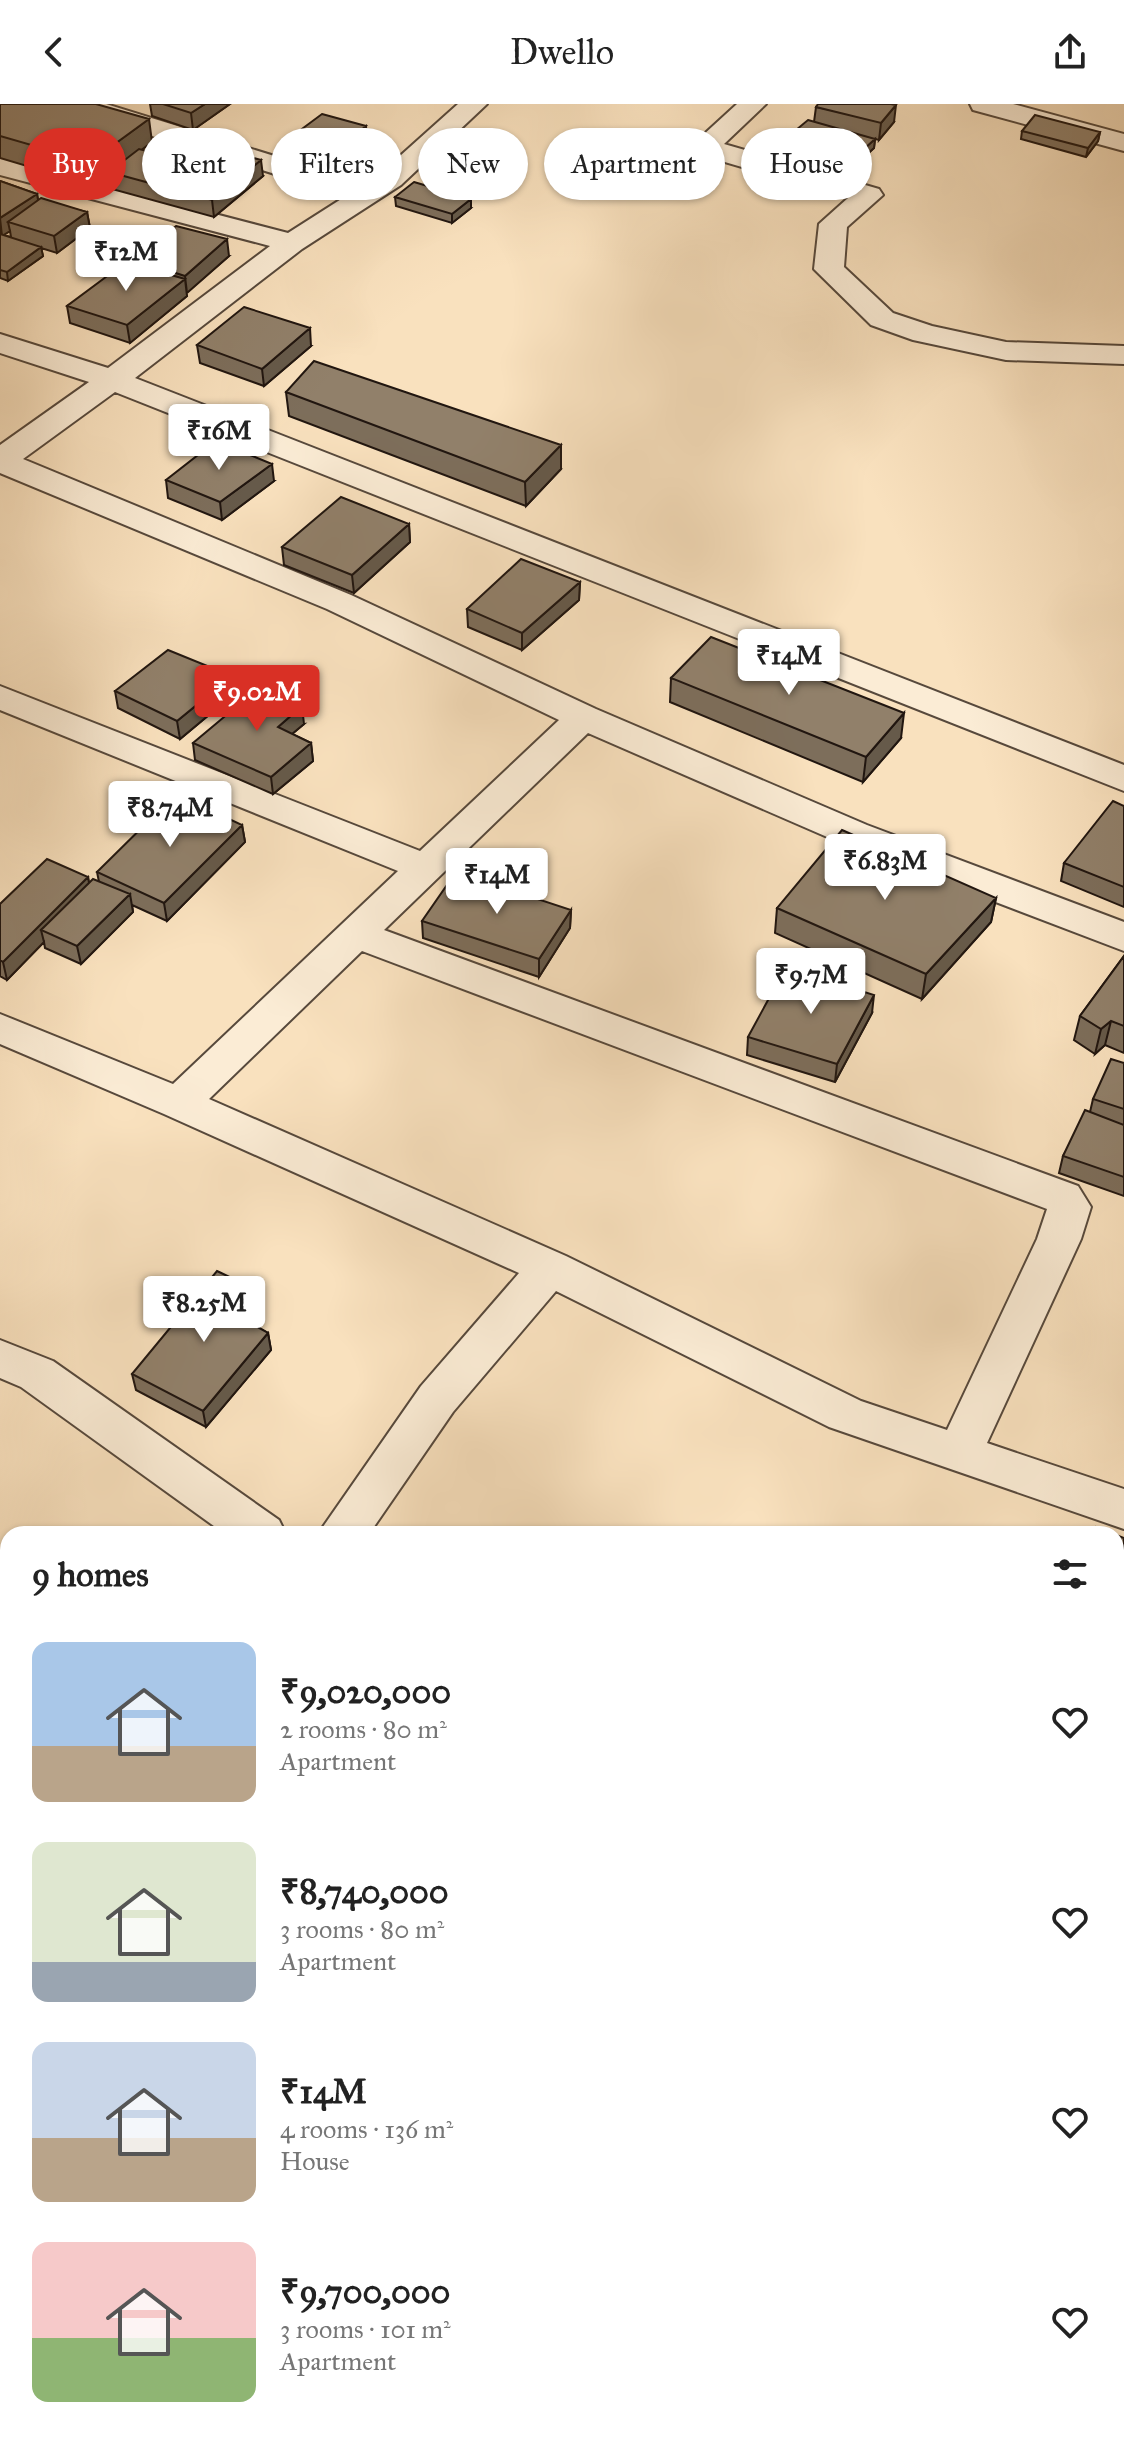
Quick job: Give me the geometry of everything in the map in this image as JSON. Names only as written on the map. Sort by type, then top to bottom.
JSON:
[{"type":"street","points":[[78,104],[271,164]]},
{"type":"street","points":[[402,169],[474,104]]},
{"type":"street","points":[[753,104],[704,147],[869,195],[833,224],[829,269],[882,319],[924,334],[1006,351],[1124,355]]},
{"type":"street","points":[[983,104],[1124,143]]},
{"type":"street","points":[[0,166],[292,243]]},
{"type":"street","points":[[0,460],[113,380],[292,243],[360,200]]},
{"type":"street","points":[[0,343],[113,380],[1124,779]]},
{"type":"street","points":[[0,460],[339,602],[583,717],[854,834],[1124,937]]},
{"type":"street","points":[[0,697],[423,867]]},
{"type":"street","points":[[179,1103],[583,717]]},
{"type":"street","points":[[355,934],[1063,1198],[1069,1207],[1059,1239],[960,1452]]},
{"type":"street","points":[[0,1028],[179,1103],[550,1268],[845,1414],[1124,1509]]},
{"type":"street","points":[[348,1526],[437,1399],[550,1268]]},
{"type":"street","points":[[0,1358],[37,1374],[251,1526]]},
{"type":"building","points":[[0,104],[96,104],[149,119],[126,136],[126,128],[24,128],[24,143],[0,136]]},
{"type":"building","points":[[163,104],[205,104],[191,113]]},
{"type":"building","points":[[818,104],[896,105],[881,123],[816,107]]},
{"type":"building","points":[[322,114],[366,126],[364,128],[303,128]]},
{"type":"building","points":[[1035,115],[1100,132],[1088,148],[1022,131]]},
{"type":"building","points":[[808,120],[836,128],[798,128]]},
{"type":"building","points":[[142,150],[142,181],[126,177],[126,159]]},
{"type":"building","points":[[0,181],[24,189],[24,200],[28,200],[0,218]]},
{"type":"building","points":[[414,182],[418,183],[418,200],[470,200],[452,214],[402,199],[402,191]]},
{"type":"building","points":[[38,200],[87,212],[54,236],[8,222]]},
{"type":"building","points":[[176,226],[227,239],[185,276],[135,260]]},
{"type":"building","points":[[0,234],[41,247],[7,272],[0,270]]},
{"type":"building","points":[[126,262],[185,279],[127,325],[67,306]]},
{"type":"building","points":[[244,307],[310,328],[262,369],[197,345]]},
{"type":"building","points":[[314,361],[561,445],[525,482],[286,392]]},
{"type":"building","points":[[216,441],[272,464],[220,502],[166,480]]},
{"type":"building","points":[[341,497],[409,524],[352,575],[282,547]]},
{"type":"building","points":[[521,559],[580,582],[522,633],[467,609]]},
{"type":"building","points":[[711,637],[904,713],[866,757],[671,678]]},
{"type":"building","points":[[168,650],[232,676],[177,721],[115,691]]},
{"type":"building","points":[[261,686],[302,706],[278,727],[311,743],[271,777],[193,743]]},
{"type":"building","points":[[176,794],[242,825],[164,903],[97,872]]},
{"type":"building","points":[[1113,801],[1124,806],[1124,887],[1064,863]]},
{"type":"building","points":[[842,830],[996,898],[926,974],[777,908]]},
{"type":"building","points":[[47,859],[88,877],[3,962],[0,960],[0,904]]},
{"type":"building","points":[[456,872],[571,910],[539,959],[422,921]]},
{"type":"building","points":[[93,879],[130,894],[77,946],[41,930]]},
{"type":"building","points":[[1124,956],[1124,1026],[1111,1021],[1101,1029],[1080,1016]]},
{"type":"building","points":[[786,967],[874,995],[837,1064],[748,1037]]},
{"type":"building","points":[[1111,1059],[1124,1063],[1124,1109],[1093,1099]]},
{"type":"building","points":[[1085,1110],[1124,1125],[1124,1177],[1063,1156]]},
{"type":"building","points":[[217,1271],[257,1290],[238,1316],[268,1333],[203,1411],[132,1374]]}]
